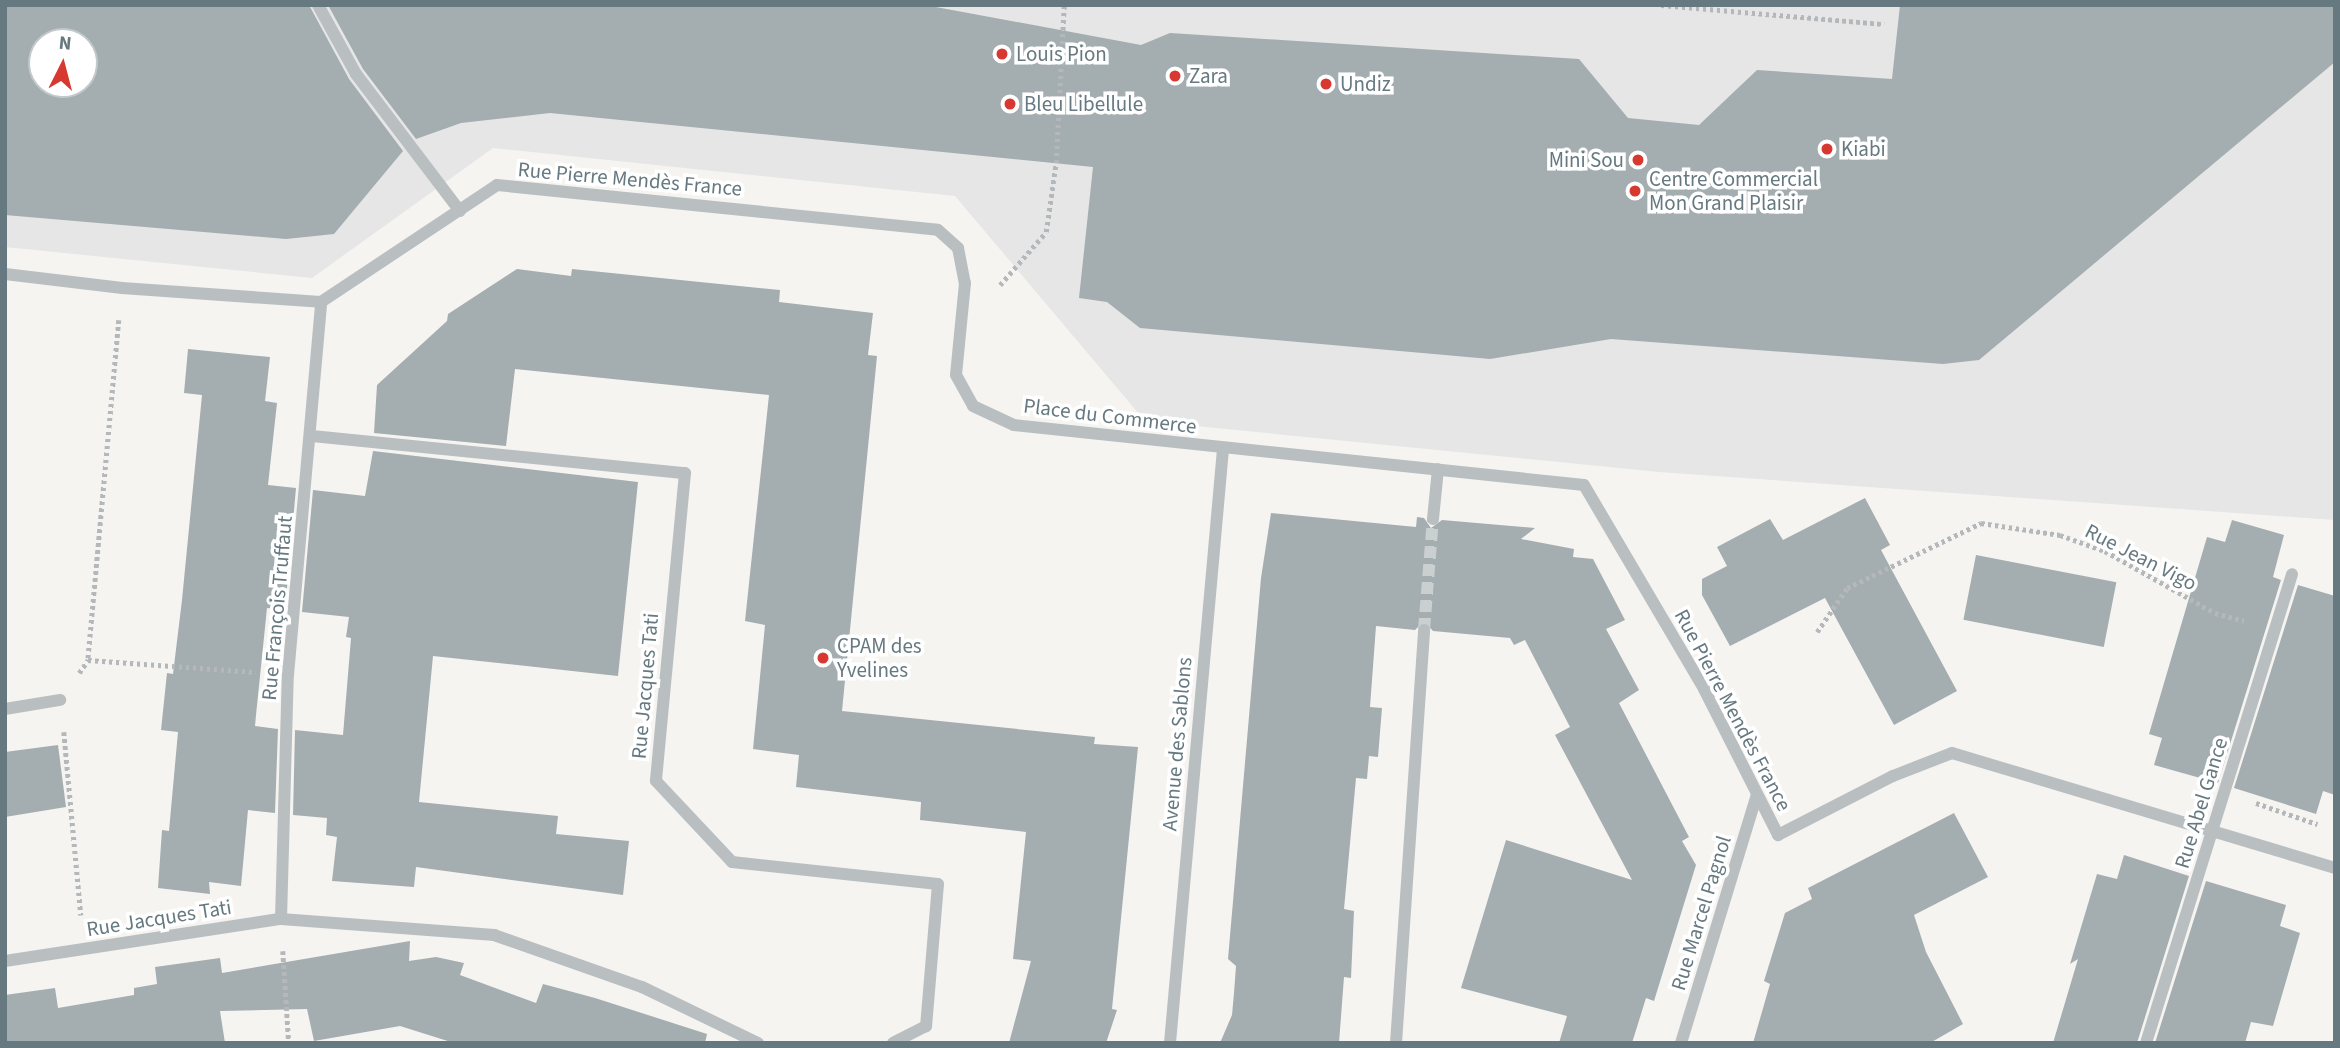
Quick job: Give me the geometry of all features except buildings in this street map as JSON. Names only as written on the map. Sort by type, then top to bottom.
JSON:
[{"type":"street","points":[[318,5],[356,74],[460,211]]},
{"type":"street","name":"Rue Pierre Mendès France","points":[[321,302],[497,186],[825,216]]},
{"type":"street","name":"Place du Commerce","points":[[825,216],[938,230],[958,248],[965,282],[957,375],[973,406],[1014,425],[1223,449],[1257,449]]},
{"type":"street","points":[[5,274],[122,288],[321,302]]},
{"type":"street","name":"Rue François Truffaut","points":[[281,919],[288,675],[312,436],[321,302]]},
{"type":"street","name":"Rue Jacques Tati","points":[[312,436],[685,472],[656,781],[732,862],[938,884],[926,1026],[893,1043]]},
{"type":"street","name":"Avenue des Sablons","points":[[1170,1043],[1223,449]]},
{"type":"street","name":"Rue Pierre Mendès France","points":[[1257,449],[1584,485],[1704,690],[1778,835],[1892,776],[1952,753],[2335,868]]},
{"type":"street","points":[[1433,519],[1438,469]]},
{"type":"street","name":"Rue Abel Gance","points":[[2146,1043],[2292,575]]},
{"type":"street","points":[[1396,1043],[1424,630]]},
{"type":"street","points":[[5,709],[60,700]]},
{"type":"street","name":"Rue Marcel Pagnol","points":[[1681,1043],[1757,794]]},
{"type":"street","name":"Rue Jacques Tati","points":[[5,961],[281,919],[494,935],[642,987],[758,1043]]},
{"type":"path","points":[[961,331],[1046,232],[1056,163],[1064,5]]},
{"type":"path","points":[[1661,5],[1884,24]]},
{"type":"path","points":[[85,949],[60,700],[88,660],[122,288]]},
{"type":"path","name":"Rue Jean Vigo","points":[[1817,632],[1847,588],[1981,523],[2060,535],[2105,551],[2215,613],[2276,629]]},
{"type":"path","points":[[88,660],[288,675]]},
{"type":"path","points":[[2224,793],[2322,826]]},
{"type":"path","points":[[281,919],[289,1043]]},
{"type":"shaded area","name":"Centre Commercial Mon Grand Plaisir","points":[[5,5],[2335,5],[2335,520],[1659,472],[1145,421],[955,196],[493,148],[312,278],[5,247]]},
{"type":"tunnel","points":[[1424,630],[1433,519]]},
{"type":"place","name":"Louis Pion","points":[[1002,54]]},
{"type":"place","name":"Zara","points":[[1175,76]]},
{"type":"place","name":"Undiz","points":[[1326,84]]},
{"type":"place","name":"Bleu Libellule","points":[[1010,104]]},
{"type":"place","name":"Kiabi","points":[[1827,149]]},
{"type":"place","name":"Mini Sou","points":[[1638,160]]},
{"type":"place","name":"Centre Commercial Mon Grand Plaisir","points":[[1635,191]]},
{"type":"place","name":"CPAM des Yvelines","points":[[823,658]]}]
